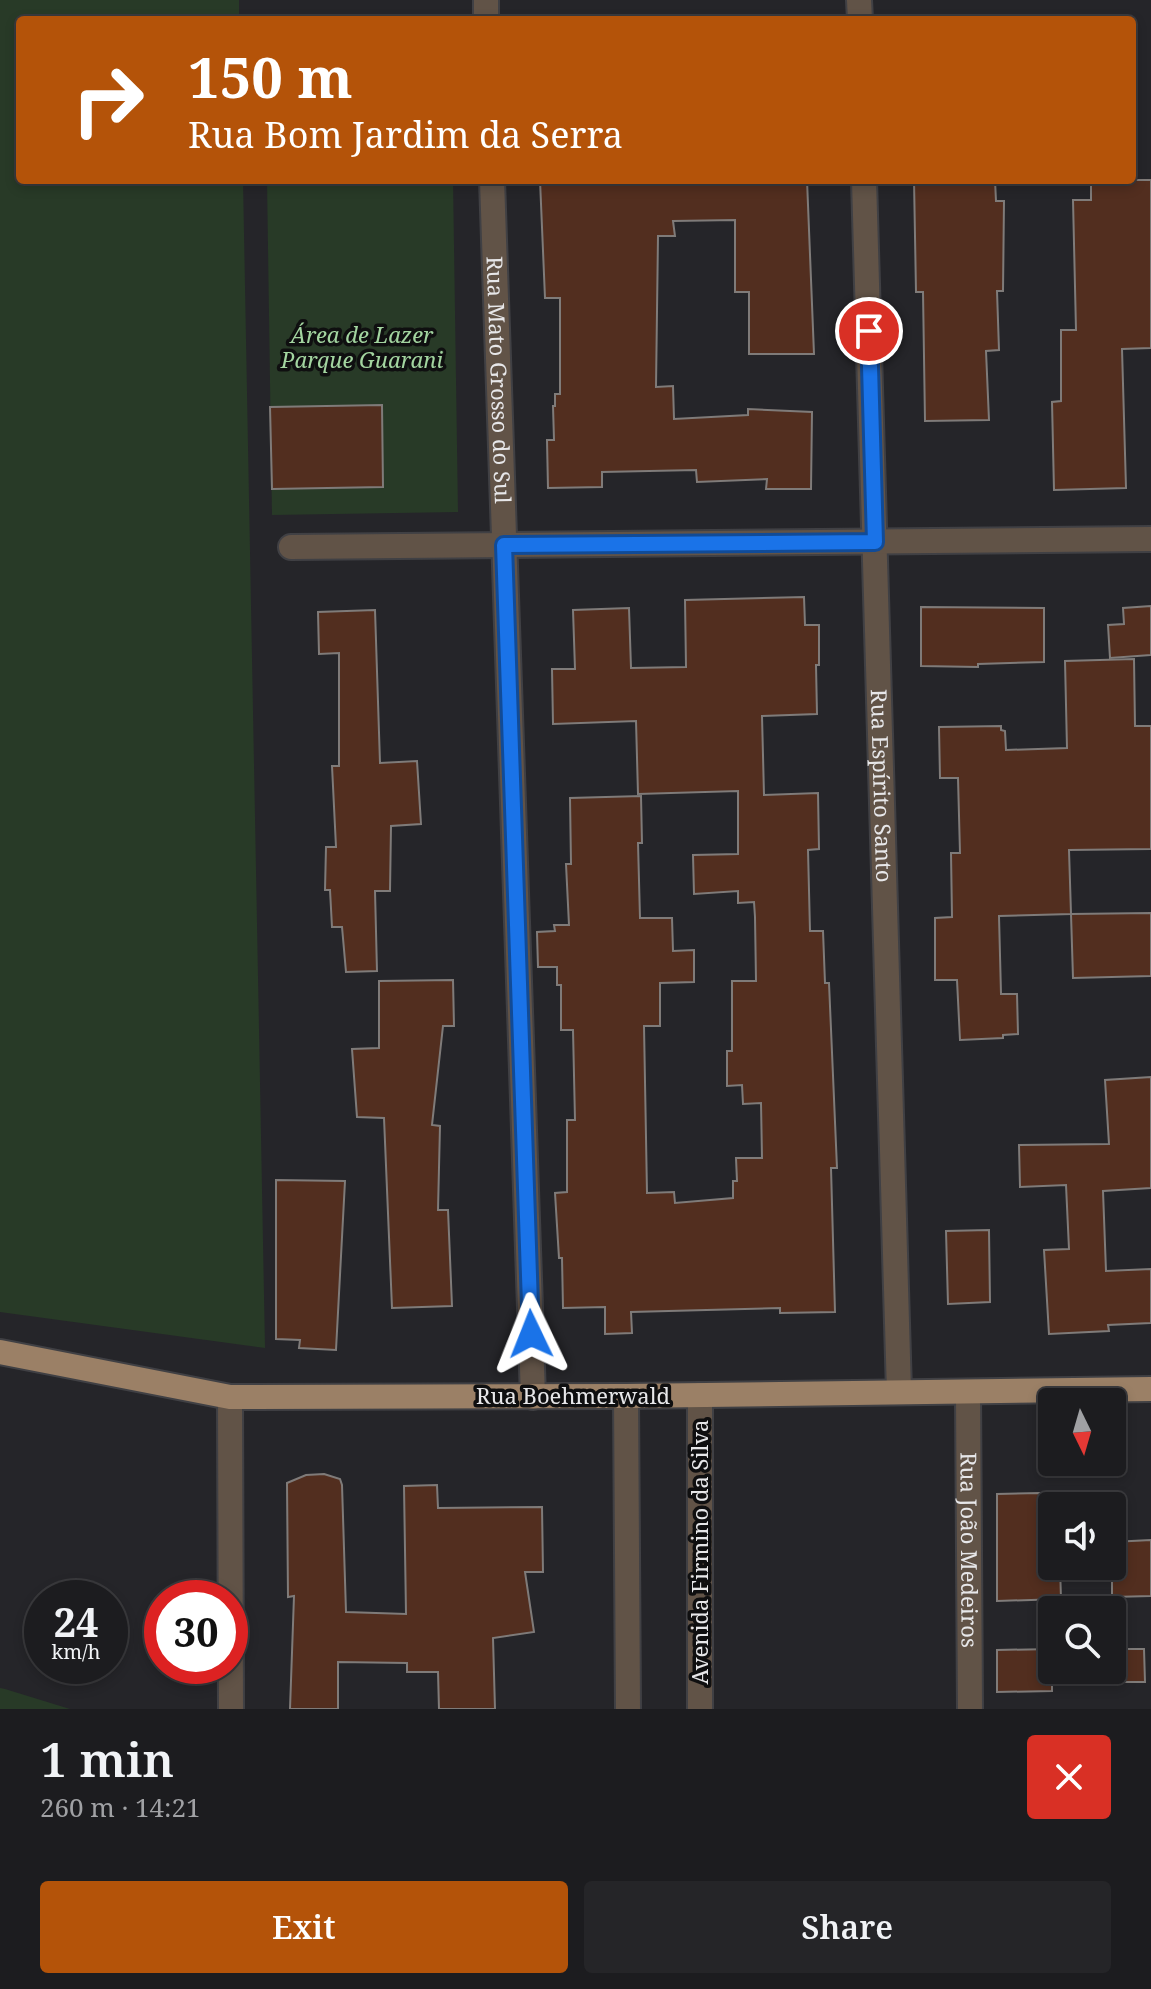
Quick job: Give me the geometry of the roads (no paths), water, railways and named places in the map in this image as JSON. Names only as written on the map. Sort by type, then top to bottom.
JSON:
[{"type":"main road","name":"Rua Boehmerwald","points":[[0,1352],[230,1397],[533,1397],[1151,1389]]},
{"type":"street","name":"Rua Mato Grosso do Sul","points":[[492,184],[533,1397]]},
{"type":"street","name":"Rua Espírito Santo","points":[[864,184],[899,1392]]},
{"type":"street","points":[[291,547],[1151,539]]},
{"type":"street","name":"Rua João Medeiros","points":[[968,1392],[970,1709]]},
{"type":"street","name":"Avenida Firmino da Silva","points":[[700,1395],[700,1709]]},
{"type":"street","points":[[626,1396],[628,1709]]},
{"type":"street","points":[[230,1397],[231,1709]]},
{"type":"park label","name":"Área de Lazer Parque Guarani","points":[[362,348]]}]
